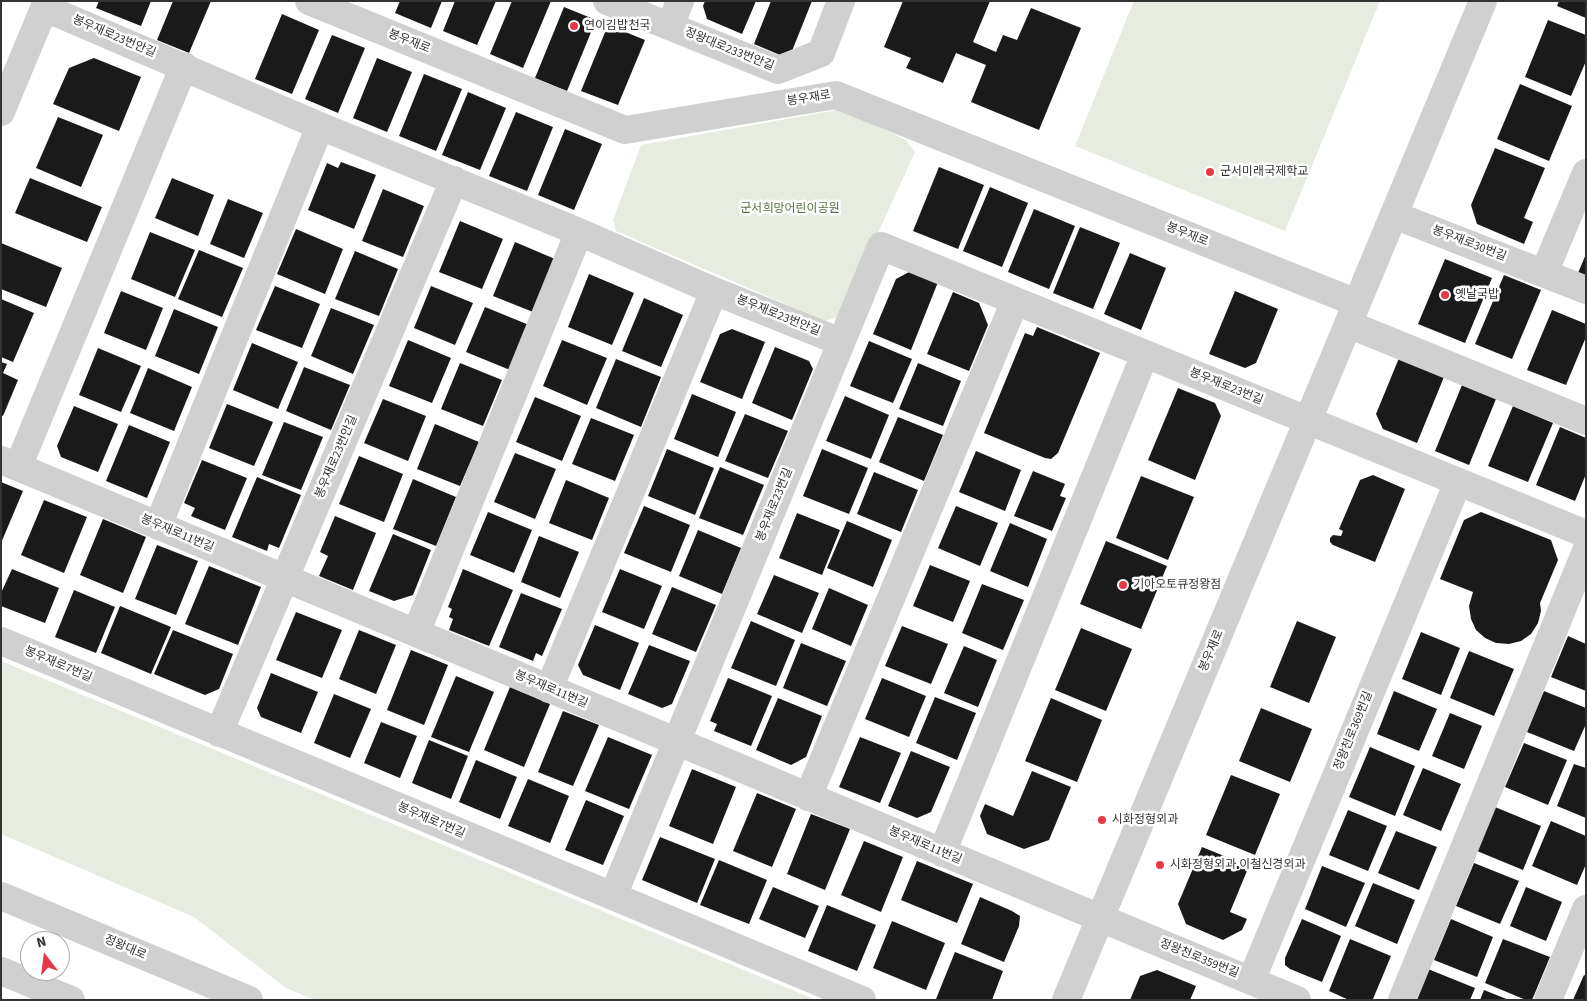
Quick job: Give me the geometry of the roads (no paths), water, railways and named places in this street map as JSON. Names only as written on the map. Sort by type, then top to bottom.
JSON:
[{"type":"street","name":"봉우재로","points":[[309,1],[625,130],[836,95],[1353,313]]},
{"type":"street","name":"정왕대로233번안길","points":[[607,1],[778,70],[821,53],[841,1]]},
{"type":"street","name":"정왕대로233번안길","points":[[670,26],[680,1]]},
{"type":"street","name":"봉우재로","points":[[1066,1000],[1483,1]]},
{"type":"street","points":[[1,112],[46,5]]},
{"type":"street","name":"봉우재로23번안길","points":[[46,5],[320,126],[579,232],[714,291],[841,342]]},
{"type":"street","points":[[10,463],[184,66]]},
{"type":"street","points":[[158,526],[320,126]]},
{"type":"street","points":[[1544,273],[1586,173]]},
{"type":"street","name":"봉우재로23번안길","points":[[219,732],[286,579],[454,180]]},
{"type":"street","name":"봉우재로30번길","points":[[1394,215],[1586,290]]},
{"type":"street","points":[[416,633],[579,232]]},
{"type":"street","name":"봉우재로23번길","points":[[613,896],[881,246],[1308,421]]},
{"type":"street","points":[[549,689],[714,291]]},
{"type":"street","points":[[808,797],[1015,301]]},
{"type":"street","points":[[1353,313],[1586,421]]},
{"type":"street","points":[[942,853],[1145,354]]},
{"type":"street","points":[[1308,421],[1586,534]]},
{"type":"street","name":"봉우재로11번길","points":[[10,463],[1101,919]]},
{"type":"street","name":"정왕천로369번길","points":[[1251,981],[1458,482]]},
{"type":"street","points":[[1402,1000],[1586,551]]},
{"type":"street","name":"봉우재로7번길","points":[[1,641],[862,1000]]},
{"type":"street","name":"정왕대로","points":[[1,896],[249,1000]]},
{"type":"street","points":[[1548,1000],[1586,909]]},
{"type":"street","name":"정왕천로359번길","points":[[1101,919],[1297,1000]]},
{"type":"street","points":[[1,971],[71,1000]]},
{"type":"place","name":"연이김밥천국","points":[[574,26]]},
{"type":"place","name":"군서미래국제학교","points":[[1210,172]]},
{"type":"place","name":"옛날국밥","points":[[1445,295]]},
{"type":"place","name":"기아오토큐정왕점","points":[[1123,585]]},
{"type":"place","name":"시화정형외과","points":[[1102,820]]},
{"type":"place","name":"시화정형외과.이철신경외과","points":[[1160,865]]},
{"type":"park label","name":"군서희망어린이공원","points":[[790,209]]}]
